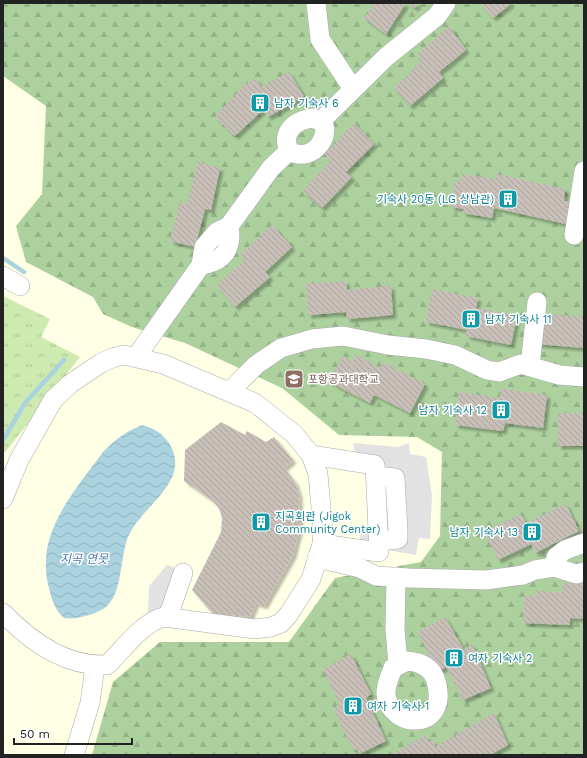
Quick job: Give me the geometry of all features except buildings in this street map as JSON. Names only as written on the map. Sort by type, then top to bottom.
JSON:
[{"type":"street","points":[[316,3],[320,39],[353,89]]},
{"type":"street","points":[[321,121],[386,57],[437,16],[446,3]]},
{"type":"street","points":[[312,118],[321,121],[324,126],[325,134],[312,152],[302,156],[289,151],[286,143],[286,135],[292,127],[301,120],[312,118]]},
{"type":"street","points":[[136,357],[201,265],[204,247],[217,232],[229,226],[271,168],[289,151]]},
{"type":"street","points":[[574,235],[584,171]]},
{"type":"street","points":[[3,276],[20,286]]},
{"type":"street","points":[[530,366],[537,302]]},
{"type":"street","points":[[230,391],[256,365],[281,348],[312,339],[343,336],[455,355],[487,370],[499,372],[521,364],[559,374],[584,377]]},
{"type":"street","points":[[3,499],[19,460],[53,400],[61,391],[101,363],[124,355],[163,364],[230,391],[255,403],[294,434],[311,455],[318,474],[323,530],[311,579],[289,614],[281,623],[271,628],[255,629],[168,617],[155,619],[106,665],[95,666],[76,663],[37,643],[3,613]]},
{"type":"street","points":[[311,455],[375,465],[376,476],[379,552],[319,551]]},
{"type":"street","points":[[554,567],[556,557],[565,550],[584,543]]},
{"type":"street","points":[[319,551],[376,576],[486,580],[554,567],[576,574],[584,572]]},
{"type":"street","points":[[168,617],[183,573]]},
{"type":"street","points":[[396,577],[395,628],[398,665]]},
{"type":"street","points":[[74,755],[90,703],[95,666]]},
{"type":"shaded area","name":"포항공과대학교","points":[[3,3],[584,3],[584,755],[3,755]]},
{"type":"shaded area","points":[[353,443],[398,447],[409,443],[410,454],[426,457],[432,495],[430,539],[419,538],[416,555],[359,545],[361,533],[373,533],[367,467],[356,458]]},
{"type":"shaded area","points":[[167,565],[188,572],[176,611],[148,614],[149,586]]},
{"type":"green space","name":"포항공과대학교","points":[[3,3],[584,3],[584,755],[92,755],[113,682],[160,642],[289,642],[335,578],[421,562],[440,536],[442,452],[417,437],[339,435],[282,388],[185,343],[132,327],[103,314],[93,297],[26,262],[16,226],[42,194],[46,106],[3,76]]},
{"type":"green space","points":[[3,296],[50,319],[41,337],[80,357],[3,455]]},
{"type":"water","name":"지곡 연못","points":[[142,425],[157,431],[164,436],[175,457],[175,469],[170,481],[162,493],[134,526],[128,537],[125,545],[119,583],[112,600],[103,609],[93,614],[75,618],[64,618],[58,612],[53,601],[49,588],[46,568],[47,550],[52,532],[69,498],[103,452],[121,436]]},
{"type":"waterway","points":[[3,258],[24,272]]},
{"type":"waterway","points":[[3,440],[25,403],[64,360]]},
{"type":"place","name":"남자 기숙사 6","points":[[260,103]]},
{"type":"place","name":"기숙사 20동 (LG 상남관)","points":[[508,199]]},
{"type":"place","name":"남자 기숙사 11","points":[[471,319]]},
{"type":"place","name":"포항공과대학교","points":[[294,379]]},
{"type":"place","name":"남자 기숙사 12","points":[[501,410]]},
{"type":"place","name":"지곡회관 (Jigok Community Center)","points":[[261,522]]},
{"type":"place","name":"남자 기숙사 13","points":[[532,532]]},
{"type":"place","name":"여자 기숙사 2","points":[[454,658]]},
{"type":"place","name":"여자 기숙사 1","points":[[353,706]]}]
